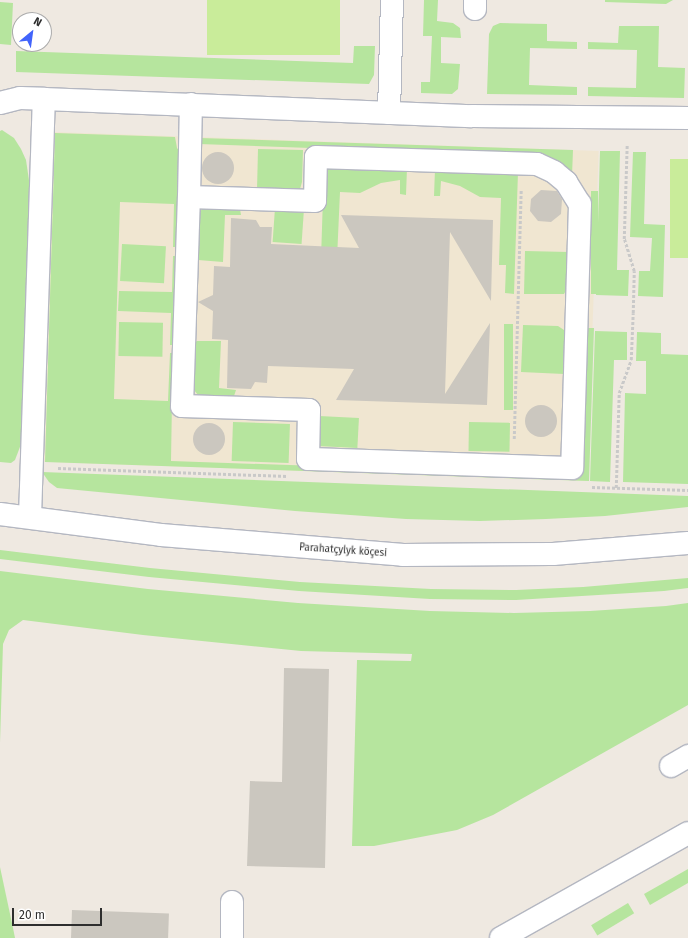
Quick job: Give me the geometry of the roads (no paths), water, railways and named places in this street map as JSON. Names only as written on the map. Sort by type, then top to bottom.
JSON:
[{"type":"street","points":[[389,112],[392,0]]},
{"type":"street","points":[[0,103],[20,98],[472,116],[688,118]]},
{"type":"street","points":[[30,517],[44,99]]},
{"type":"street","points":[[189,196],[315,201],[316,157],[537,164],[546,167],[566,182],[580,204],[572,468],[308,459],[309,410],[182,406],[191,104]]},
{"type":"street","name":"Parahatçylyk köçesi","points":[[0,514],[161,535],[404,555],[553,554],[688,543]]},
{"type":"street","points":[[501,938],[688,833]]},
{"type":"street","points":[[232,902],[232,938]]}]
